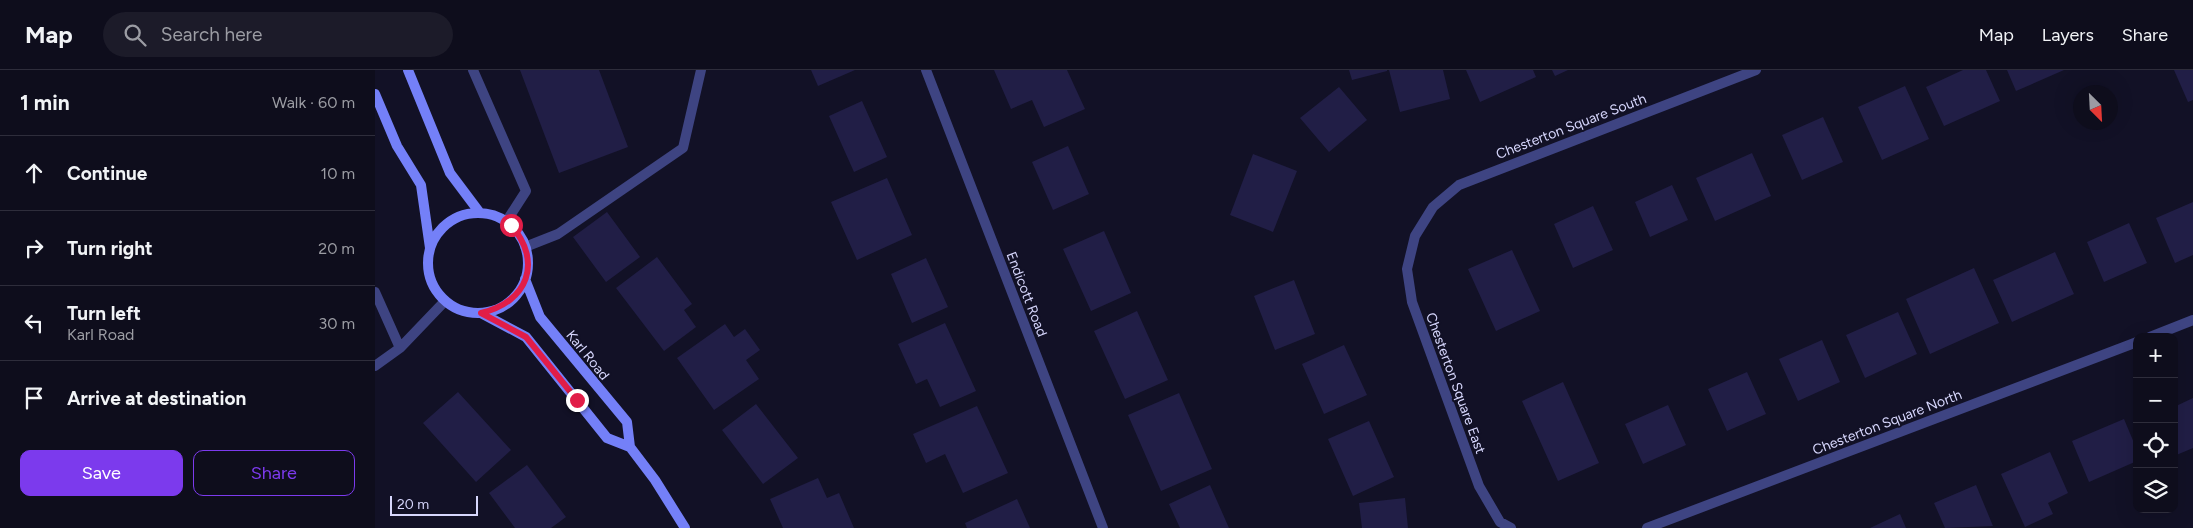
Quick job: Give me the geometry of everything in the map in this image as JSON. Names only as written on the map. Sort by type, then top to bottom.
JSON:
[{"type":"street","points":[[408,70],[450,173],[480,213]]},
{"type":"street","points":[[473,70],[526,191],[506,222]]},
{"type":"street","points":[[525,247],[558,234],[683,148],[701,70]]},
{"type":"street","name":"Endicott Road","points":[[926,70],[1103,528]]},
{"type":"street","name":"Chesterton Square South","points":[[1415,236],[1433,207],[1459,185],[1756,70]]},
{"type":"street","points":[[375,94],[397,146],[421,185],[430,248],[428,264],[431,280],[438,294],[465,312],[481,313],[497,310],[512,301],[522,287],[528,271],[528,254],[522,237],[506,222],[496,216],[480,213],[464,215],[449,222],[437,233],[430,248]]},
{"type":"street","name":"Chesterton Square East","points":[[1415,236],[1407,269],[1412,302],[1479,486],[1500,522],[1511,528]]},
{"type":"street","name":"Karl Road","points":[[525,279],[540,317],[627,422],[630,447]]},
{"type":"street","points":[[375,292],[399,348]]},
{"type":"street","points":[[375,366],[399,348],[445,300]]},
{"type":"street","points":[[481,313],[526,337],[607,438],[630,447],[655,480],[685,528]]},
{"type":"street","points":[[2160,333],[2193,320]]},
{"type":"street","name":"Chesterton Square North","points":[[1647,528],[2133,344]]},
{"type":"building","points":[[520,70],[599,70],[628,147],[559,173]]},
{"type":"building","points":[[811,70],[855,70],[818,86]]},
{"type":"building","points":[[994,70],[1067,70],[1085,109],[1044,127],[1032,100],[1011,109]]},
{"type":"building","points":[[1349,70],[1387,70],[1387,71],[1352,80]]},
{"type":"building","points":[[1389,70],[1443,70],[1450,99],[1400,112]]},
{"type":"building","points":[[1466,70],[1533,70],[1536,77],[1480,102]]},
{"type":"building","points":[[1552,70],[1568,70],[1555,76]]},
{"type":"building","points":[[1963,70],[1986,70],[2000,101],[1944,126],[1926,87]]},
{"type":"building","points":[[2007,70],[2064,70],[2016,91]]},
{"type":"building","points":[[2174,70],[2193,70],[2193,100],[2188,102]]},
{"type":"building","points":[[1905,86],[1929,139],[1882,160],[1858,107]]},
{"type":"building","points":[[1339,87],[1367,120],[1329,152],[1300,118]]},
{"type":"building","points":[[862,101],[887,157],[854,172],[829,116]]},
{"type":"building","points":[[1823,117],[1843,162],[1802,180],[1782,135]]},
{"type":"building","points":[[1068,146],[1089,194],[1053,210],[1032,162]]},
{"type":"building","points":[[1752,153],[1771,196],[1715,221],[1696,178]]},
{"type":"building","points":[[1253,154],[1297,171],[1273,232],[1230,215]]},
{"type":"building","points":[[887,178],[912,235],[857,260],[831,202]]},
{"type":"building","points":[[1672,185],[1688,220],[1650,237],[1635,202]]},
{"type":"building","points":[[2193,202],[2193,255],[2175,263],[2156,218]]},
{"type":"building","points":[[1593,206],[1613,250],[1573,268],[1554,224]]},
{"type":"building","points":[[607,212],[640,257],[606,282],[573,237]]},
{"type":"building","points":[[2129,223],[2147,263],[2104,282],[2087,242]]},
{"type":"building","points":[[1104,231],[1131,293],[1091,311],[1063,249]]},
{"type":"building","points":[[1512,250],[1540,311],[1496,331],[1468,269]]},
{"type":"building","points":[[2055,252],[2074,294],[2012,322],[1993,280]]},
{"type":"building","points":[[657,257],[692,304],[684,310],[696,327],[664,351],[616,288]]},
{"type":"building","points":[[926,258],[948,307],[912,323],[891,274]]},
{"type":"building","points":[[1974,268],[1999,323],[1930,354],[1906,299]]},
{"type":"building","points":[[1294,280],[1315,334],[1275,350],[1254,296]]},
{"type":"building","points":[[1137,311],[1168,380],[1125,399],[1094,331]]},
{"type":"building","points":[[1898,312],[1917,354],[1865,378],[1846,335]]},
{"type":"building","points":[[945,323],[976,391],[940,407],[927,379],[916,384],[898,344]]},
{"type":"building","points":[[725,324],[734,337],[745,329],[760,350],[746,360],[759,379],[714,410],[677,358]]},
{"type":"building","points":[[1822,340],[1840,382],[1798,401],[1779,359]]},
{"type":"building","points":[[1344,345],[1367,395],[1324,414],[1302,364]]},
{"type":"building","points":[[1747,372],[1766,414],[1727,431],[1708,389]]},
{"type":"building","points":[[1563,382],[1599,463],[1558,481],[1522,401]]},
{"type":"building","points":[[458,392],[511,450],[476,482],[423,423]]},
{"type":"building","points":[[1179,393],[1212,469],[1161,491],[1128,415]]},
{"type":"building","points":[[2193,398],[2193,448],[2178,454],[2178,423],[2178,405]]},
{"type":"building","points":[[756,404],[798,458],[763,484],[722,430]]},
{"type":"building","points":[[1668,405],[1686,445],[1643,464],[1625,424]]},
{"type":"building","points":[[977,406],[1008,473],[963,493],[945,454],[926,463],[913,434]]},
{"type":"building","points":[[2124,419],[2133,440],[2133,463],[2089,482],[2072,441]]},
{"type":"building","points":[[1369,421],[1394,477],[1353,496],[1328,439]]},
{"type":"building","points":[[2050,452],[2068,493],[2048,503],[2053,514],[2025,527],[2001,474]]},
{"type":"building","points":[[527,465],[566,517],[551,528],[515,528],[489,493]]},
{"type":"building","points":[[818,478],[827,498],[839,493],[854,528],[783,528],[770,499]]},
{"type":"building","points":[[1210,485],[1229,528],[1180,528],[1169,504]]},
{"type":"building","points":[[1976,485],[1993,526],[1945,528],[1934,503]]},
{"type":"building","points":[[1405,498],[1408,528],[1362,528],[1359,503]]},
{"type":"building","points":[[1017,499],[1030,528],[967,528],[965,523]]},
{"type":"building","points":[[1900,514],[1906,528],[1870,528]]},
{"type":"route","points":[[511,225],[522,237],[528,254],[528,271],[522,287],[512,301],[497,310],[481,313],[526,337],[577,400]]}]
